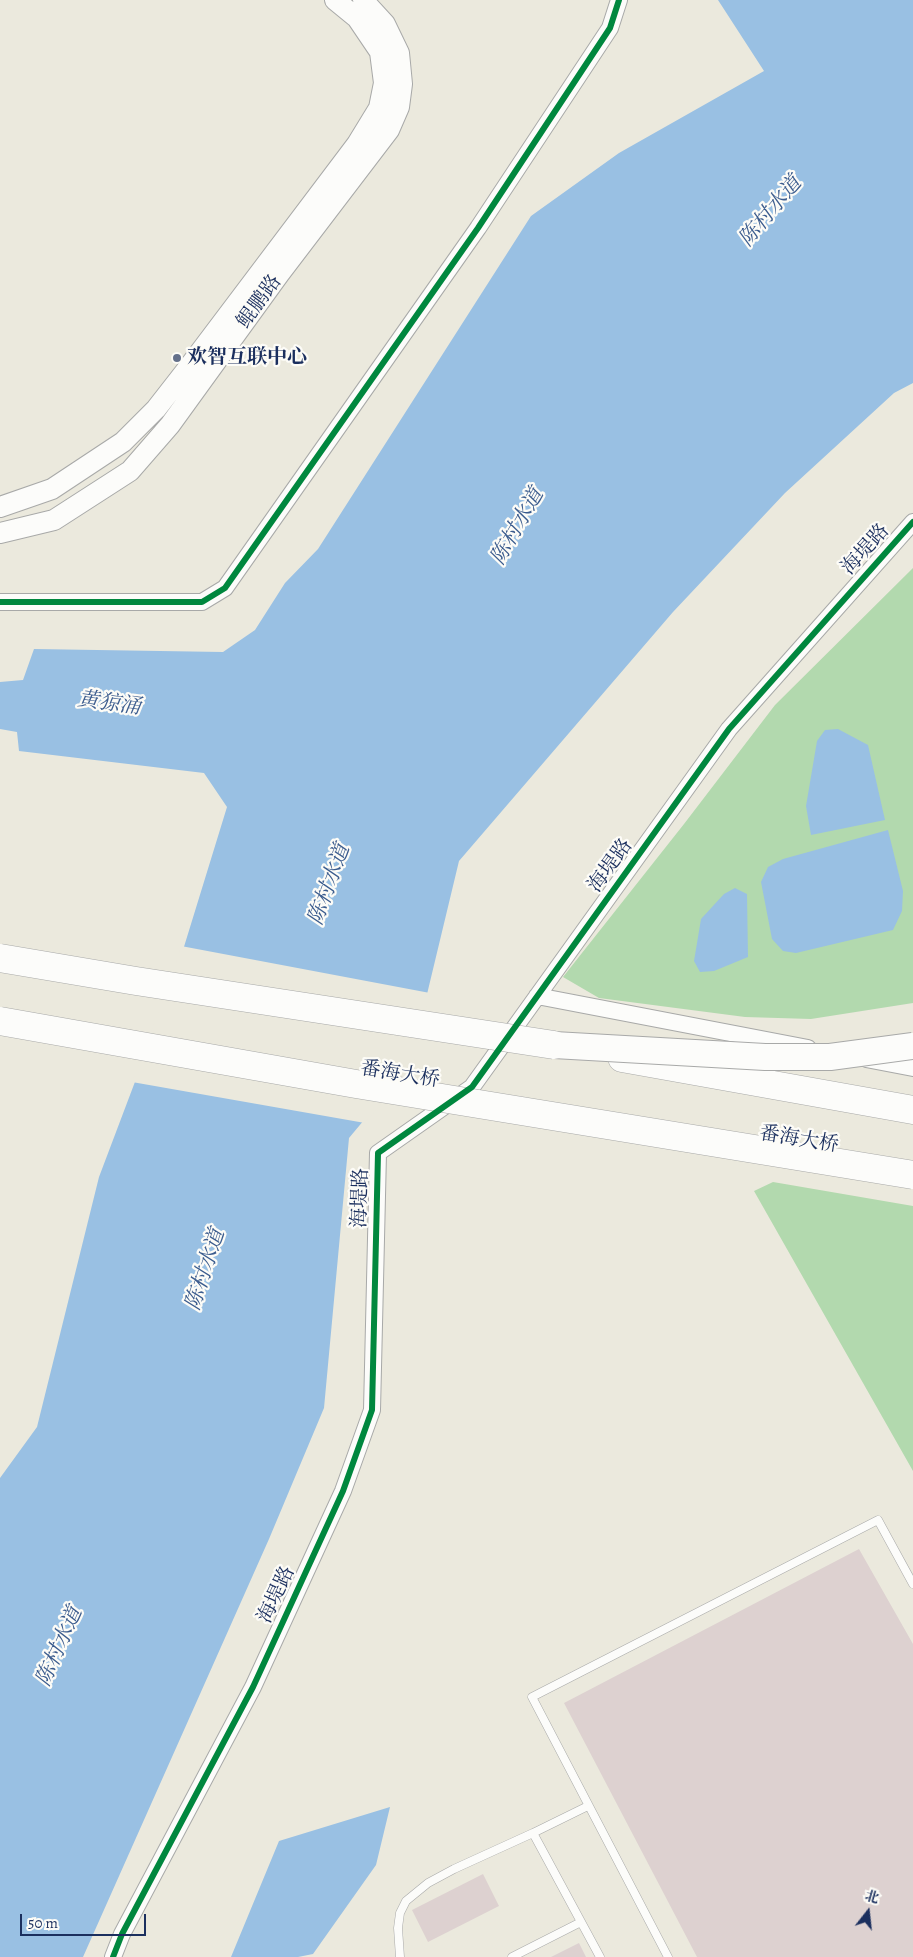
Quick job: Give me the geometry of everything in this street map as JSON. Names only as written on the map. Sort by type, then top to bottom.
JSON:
[{"type":"highway","points":[[0,958],[554,1046],[913,1110]]},
{"type":"highway","name":"番海大桥","points":[[0,1021],[356,1084],[913,1175]]},
{"type":"main road","points":[[554,1046],[766,1057],[830,1057],[913,1046]]},
{"type":"street","name":"鲲鹏路","points":[[0,507],[52,489],[123,442],[156,409],[357,144],[379,108],[384,83],[380,52],[357,18],[335,0]]},
{"type":"street","name":"鲲鹏路","points":[[0,533],[54,520],[130,471],[170,425],[280,273],[389,130],[399,107],[402,84],[399,54],[385,24],[363,0]]},
{"type":"street","points":[[0,602],[202,602],[225,588],[478,228],[610,28],[619,0]]},
{"type":"street","name":"海堤路","points":[[113,1957],[122,1934],[253,1687],[343,1491],[372,1410],[378,1153],[472,1087],[729,729],[913,522]]},
{"type":"street","points":[[537,996],[913,1068]]},
{"type":"lane","points":[[668,1957],[532,1697],[878,1520],[913,1584]]},
{"type":"lane","points":[[400,1957],[398,1928],[400,1913],[406,1901],[428,1883],[588,1806]]},
{"type":"lane","points":[[533,1833],[600,1957]]},
{"type":"lane","points":[[512,1957],[581,1922]]},
{"type":"green space","points":[[913,568],[913,1003],[811,1019],[745,1017],[599,998],[563,977],[775,705]]},
{"type":"green space","points":[[773,1182],[913,1206],[913,1471],[754,1191]]},
{"type":"water","points":[[718,0],[913,0],[913,383],[894,393],[785,493],[673,612],[459,861],[410,1065],[349,1138],[324,1408],[269,1539],[83,1957],[0,1957],[0,1478],[37,1427],[99,1177],[175,976],[227,807],[204,773],[19,751],[17,732],[0,729],[0,682],[23,680],[34,649],[223,652],[255,630],[285,583],[318,549],[531,216],[619,153],[764,71]]},
{"type":"water","points":[[838,729],[868,745],[885,820],[811,835],[806,806],[817,741],[825,730]]},
{"type":"water","points":[[888,830],[903,891],[902,911],[893,930],[796,953],[783,951],[772,939],[761,882],[768,867],[783,859]]},
{"type":"water","points":[[735,888],[747,894],[748,957],[714,971],[700,972],[694,961],[701,919],[724,894]]},
{"type":"water","points":[[390,1807],[376,1865],[313,1954],[298,1957],[231,1957],[279,1841]]},
{"type":"pier","points":[[181,946],[430,993],[413,1066],[365,1123],[132,1082],[172,976]]},
{"type":"building","points":[[859,1549],[913,1644],[913,1957],[697,1957],[564,1703]]},
{"type":"building","points":[[483,1874],[499,1906],[428,1942],[412,1910]]},
{"type":"building","points":[[579,1943],[586,1957],[551,1957]]},
{"type":"cycle path","points":[[0,602],[202,602],[225,588],[478,228],[610,28],[619,0]]},
{"type":"cycle path","points":[[113,1957],[122,1934],[253,1687],[343,1491],[372,1410],[378,1153],[472,1087],[729,729],[913,522]]},
{"type":"place","name":"欢智互联中心","points":[[177,358]]},
{"type":"water label","name":"陈村水道","points":[[771,212]]},
{"type":"water label","name":"陈村水道","points":[[518,527]]},
{"type":"water label","name":"黄猄涌","points":[[109,704]]},
{"type":"water label","name":"陈村水道","points":[[330,885]]},
{"type":"water label","name":"陈村水道","points":[[206,1270]]},
{"type":"water label","name":"陈村水道","points":[[60,1647]]}]
